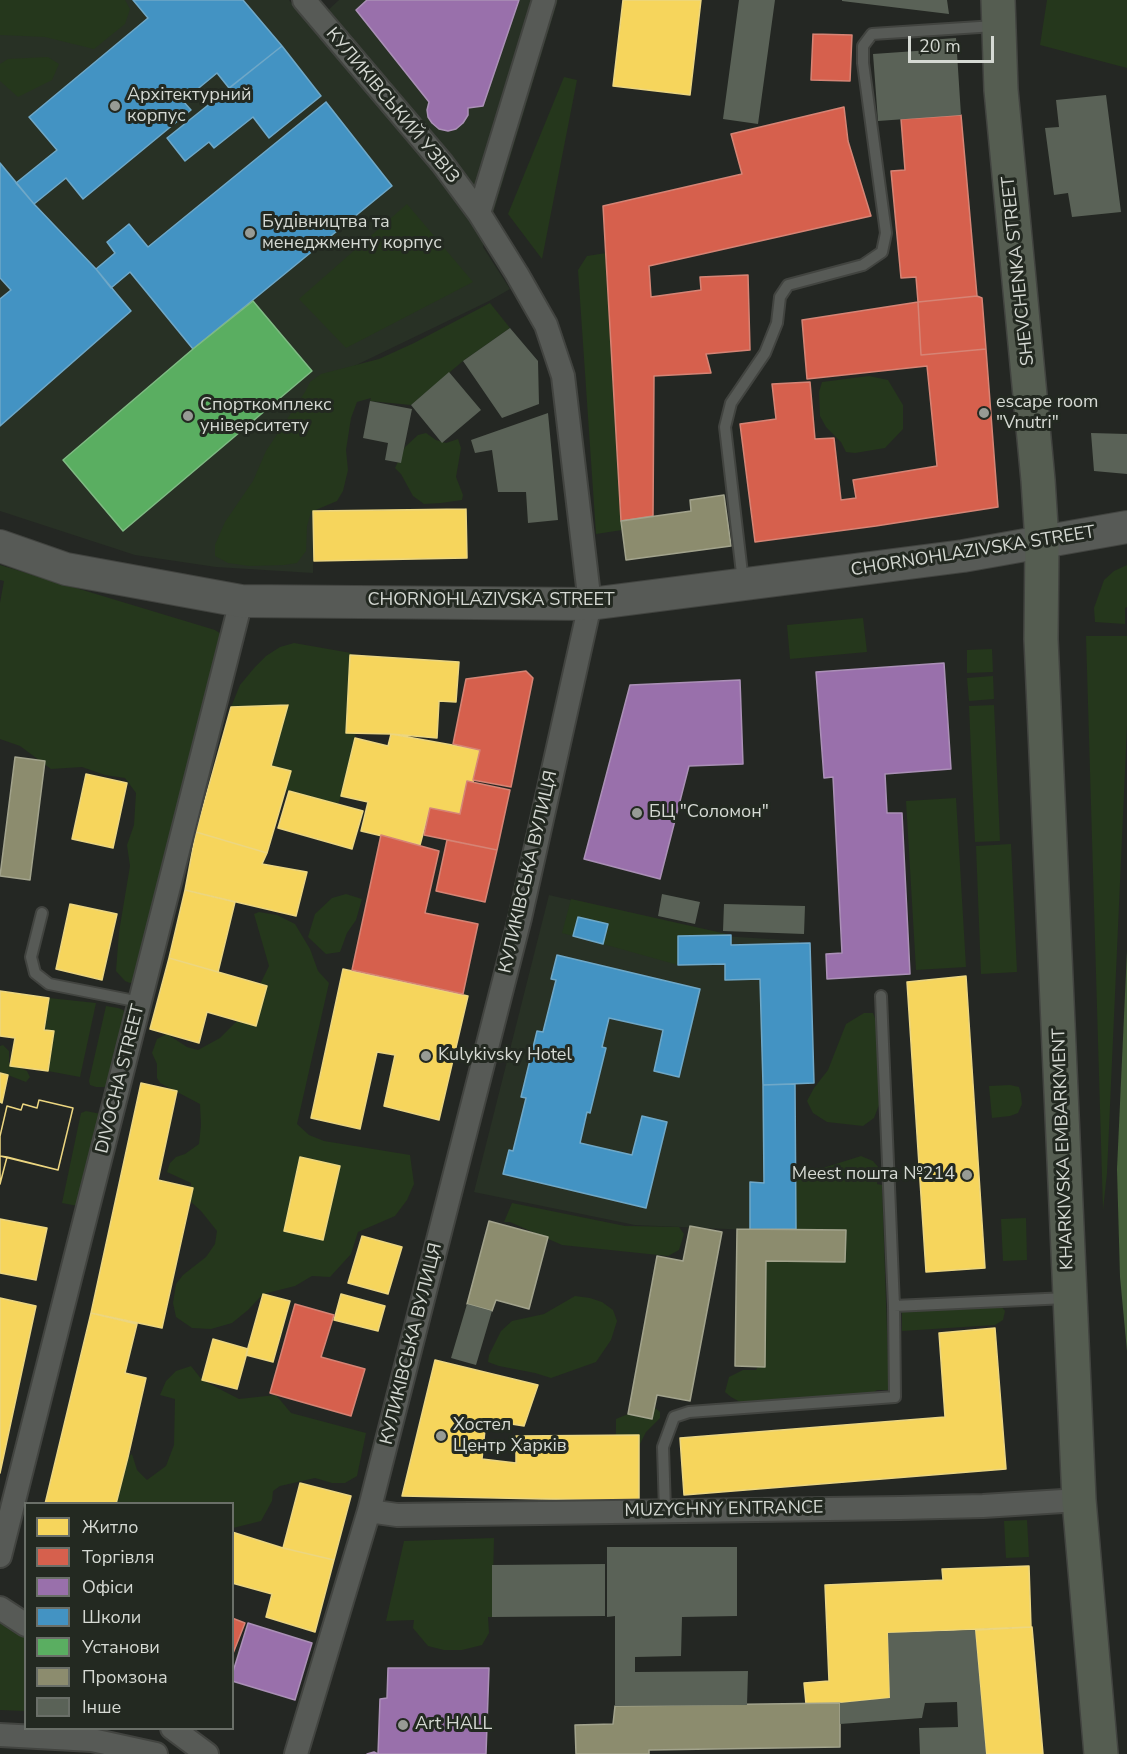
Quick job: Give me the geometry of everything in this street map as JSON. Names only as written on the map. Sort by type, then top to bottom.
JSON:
[{"type":"main road","name":"SHEVCHENKA STREET","points":[[998,13],[1002,102],[1036,448],[1042,542]]},
{"type":"main road","name":"KHARKIVSKA EMBARKMENT","points":[[1042,542],[1042,651],[1079,1500],[1101,1754]]},
{"type":"street","name":"КУЛИКІВСЬКИЙ УЗВІЗ","points":[[304,0],[442,163],[479,213]]},
{"type":"street","points":[[479,213],[544,0]]},
{"type":"street","name":"КУЛИКІВСЬКА ВУЛИЦЯ","points":[[296,1754],[369,1511],[520,918],[590,604],[563,376],[546,325],[479,213]]},
{"type":"street","name":"CHORNOHLAZIVSKA STREET","points":[[0,546],[66,569],[241,601],[590,604],[963,556],[1127,527]]},
{"type":"street","name":"DIVOCHA STREET","points":[[0,1556],[241,601]]},
{"type":"street","name":"MUZYCHNY ENTRANCE","points":[[369,1511],[397,1515],[665,1511],[983,1506],[1079,1500]]},
{"type":"street","points":[[0,1608],[24,1624]]},
{"type":"street","points":[[175,1730],[207,1754]]},
{"type":"street","points":[[0,1735],[92,1740],[131,1751],[156,1754]]},
{"type":"lane","points":[[744,585],[725,427],[730,403],[765,353],[777,323],[780,297],[788,285],[863,265],[882,252],[886,233],[863,63],[863,46],[872,34],[998,13]]},
{"type":"lane","points":[[42,913],[31,957],[35,973],[49,984],[140,1002]]},
{"type":"lane","points":[[665,1511],[663,1447],[674,1418],[689,1412],[895,1396],[894,1306],[881,996]]},
{"type":"lane","points":[[894,1306],[1070,1298]]},
{"type":"shaded area","points":[[0,0],[289,0],[311,26],[339,0],[558,0],[483,247],[510,289],[317,384],[313,573],[216,567],[135,555],[0,511]]},
{"type":"shaded area","points":[[0,0],[125,0],[130,9],[125,24],[94,49],[45,37],[0,35]]},
{"type":"shaded area","points":[[1047,0],[1127,0],[1127,68],[1040,45]]},
{"type":"shaded area","points":[[48,57],[59,64],[52,80],[18,97],[0,81],[0,64],[8,59]]},
{"type":"shaded area","points":[[564,77],[577,80],[542,259],[508,214]]},
{"type":"shaded area","points":[[407,204],[473,282],[346,348],[299,299]]},
{"type":"shaded area","points":[[606,253],[622,530],[596,534],[578,270],[587,256]]},
{"type":"shaded area","points":[[490,303],[510,328],[463,361],[411,405],[370,401],[371,398],[357,402],[351,418],[346,450],[348,470],[343,491],[337,501],[311,512],[307,526],[306,551],[297,563],[249,566],[228,563],[215,556],[215,545],[225,522],[253,481],[266,451],[310,382],[321,374],[379,359]]},
{"type":"shaded area","points":[[869,376],[888,380],[903,405],[903,429],[885,448],[855,453],[846,452],[841,442],[826,427],[820,416],[819,392],[822,382]]},
{"type":"shaded area","points":[[426,433],[446,443],[458,439],[461,448],[456,477],[463,495],[462,500],[424,504],[413,496],[401,474],[395,468],[405,447],[418,435]]},
{"type":"shaded area","points":[[0,565],[215,630],[225,639],[138,981],[130,983],[125,981],[116,971],[119,932],[130,866],[127,845],[134,825],[136,793],[125,778],[105,775],[82,767],[51,769],[20,746],[0,739],[0,603],[4,581],[0,580]]},
{"type":"shaded area","points":[[1127,565],[1125,624],[1095,622],[1094,608],[1104,580],[1114,571]]},
{"type":"shaded area","points":[[863,618],[867,652],[790,659],[787,625]]},
{"type":"shaded area","points":[[1086,636],[1127,636],[1127,726],[1107,1173],[1103,1210]]},
{"type":"shaded area","points":[[294,643],[351,653],[346,732],[356,733],[338,804],[285,790],[290,772],[271,766],[288,705],[231,707],[240,685],[255,667],[280,647]]},
{"type":"shaded area","points":[[992,649],[993,672],[967,673],[967,650]]},
{"type":"shaded area","points":[[993,676],[994,699],[969,701],[967,678]]},
{"type":"shaded area","points":[[994,705],[1000,841],[975,842],[969,706]]},
{"type":"shaded area","points":[[956,798],[966,967],[916,970],[906,801]]},
{"type":"shaded area","points":[[1011,844],[1017,972],[981,974],[976,846]]},
{"type":"shaded area","points":[[346,894],[362,899],[356,920],[347,933],[340,952],[326,954],[308,937],[315,914],[332,898]]},
{"type":"shaded area","points":[[549,895],[723,936],[799,941],[795,1084],[796,1229],[750,1230],[635,1225],[474,1192]]},
{"type":"shaded area","points":[[571,899],[731,935],[678,936],[678,965],[603,944],[607,924],[578,917],[573,936],[562,933]]},
{"type":"shaded area","points":[[259,912],[277,915],[295,924],[310,949],[318,971],[329,983],[297,1124],[309,1135],[324,1141],[410,1155],[414,1184],[407,1200],[395,1216],[358,1232],[351,1254],[330,1277],[312,1276],[295,1286],[263,1294],[232,1323],[211,1329],[192,1328],[176,1317],[173,1303],[176,1284],[183,1275],[206,1257],[215,1244],[217,1231],[190,1201],[191,1183],[167,1172],[170,1163],[176,1157],[185,1154],[199,1144],[200,1104],[160,1083],[157,1078],[157,1064],[152,1053],[157,1039],[167,1034],[187,1047],[198,1050],[220,1038],[247,1011],[269,966],[254,914]]},
{"type":"shaded area","points":[[1127,951],[1127,1351],[1120,1277],[1117,1169]]},
{"type":"shaded area","points":[[49,998],[96,1003],[80,1077],[48,1071],[54,1032],[44,1030]]},
{"type":"shaded area","points":[[106,1006],[123,1010],[127,1015],[110,1085],[96,1087],[90,1085],[89,1081]]},
{"type":"shaded area","points":[[864,1013],[873,1013],[877,1024],[879,1105],[874,1118],[863,1126],[827,1122],[813,1113],[807,1101],[828,1070],[846,1024]]},
{"type":"shaded area","points":[[3,1045],[9,1051],[9,1063],[27,1071],[30,1077],[26,1082],[0,1072],[0,1046]]},
{"type":"shaded area","points":[[989,1086],[1019,1087],[1021,1094],[1022,1104],[1018,1113],[992,1118]]},
{"type":"shaded area","points":[[86,1111],[101,1114],[83,1207],[62,1203],[81,1113]]},
{"type":"shaded area","points":[[861,1156],[873,1161],[879,1168],[877,1184],[882,1185],[889,1390],[877,1390],[872,1394],[852,1396],[742,1403],[725,1392],[729,1377],[743,1370],[756,1370],[765,1353],[766,1261],[845,1262],[845,1230],[796,1229],[796,1175],[800,1176],[803,1169],[823,1168]]},
{"type":"shaded area","points":[[512,1203],[625,1226],[679,1227],[684,1234],[679,1250],[668,1256],[562,1245],[510,1222],[504,1222]]},
{"type":"shaded area","points":[[1026,1218],[1027,1260],[1003,1261],[1001,1219]]},
{"type":"shaded area","points":[[575,1296],[602,1302],[613,1310],[617,1321],[611,1340],[596,1362],[551,1378],[488,1362],[501,1331],[512,1321],[544,1314]]},
{"type":"shaded area","points":[[1001,1306],[1005,1311],[1003,1320],[995,1325],[902,1331],[902,1310]]},
{"type":"shaded area","points":[[191,1366],[202,1380],[239,1399],[276,1395],[291,1413],[366,1433],[357,1476],[345,1483],[332,1483],[315,1478],[280,1486],[273,1491],[272,1501],[261,1521],[234,1528],[234,1502],[113,1502],[128,1457],[132,1454],[137,1470],[147,1480],[166,1466],[174,1445],[175,1399],[160,1395],[166,1381],[176,1371]]},
{"type":"shaded area","points":[[654,1407],[660,1412],[660,1418],[646,1432],[639,1446],[639,1435],[616,1435],[616,1419],[628,1414],[652,1418]]},
{"type":"shaded area","points":[[1027,1520],[1029,1557],[1006,1558],[1004,1521]]},
{"type":"shaded area","points":[[494,1538],[492,1617],[488,1617],[489,1633],[482,1645],[462,1650],[444,1650],[428,1646],[413,1628],[414,1620],[386,1621],[404,1541]]},
{"type":"shaded area","points":[[0,1616],[24,1633],[24,1711],[0,1710]]},
{"type":"building: Житло","points":[[623,0],[701,0],[690,95],[613,86]]},
{"type":"building: Житло","points":[[466,509],[467,558],[314,561],[313,511]]},
{"type":"building: Житло","points":[[350,655],[459,662],[456,702],[439,701],[437,738],[346,733]]},
{"type":"building: Житло","points":[[288,705],[271,766],[291,771],[267,853],[196,832],[231,707]]},
{"type":"building: Житло","points":[[391,734],[480,750],[473,782],[467,781],[460,814],[430,808],[420,845],[361,831],[368,802],[341,796],[355,738],[388,746]]},
{"type":"building: Житло","points":[[86,774],[127,783],[113,848],[72,839]]},
{"type":"building: Житло","points":[[289,791],[363,811],[352,849],[278,828]]},
{"type":"building: Житло","points":[[196,832],[267,853],[262,864],[307,872],[296,916],[185,890]]},
{"type":"building: Житло","points":[[185,890],[235,902],[218,972],[169,958]]},
{"type":"building: Житло","points":[[70,904],[117,914],[102,980],[56,969]]},
{"type":"building: Житло","points":[[169,958],[267,986],[256,1026],[207,1012],[199,1043],[150,1029]]},
{"type":"building: Житло","points":[[343,969],[468,996],[439,1120],[384,1106],[395,1055],[377,1052],[360,1129],[311,1118]]},
{"type":"building: Житло","points":[[966,976],[985,1268],[926,1272],[907,982]]},
{"type":"building: Житло","points":[[0,991],[49,998],[44,1030],[54,1031],[48,1071],[10,1066],[15,1038],[0,1036]]},
{"type":"building: Житло","points":[[0,1073],[8,1075],[2,1103],[0,1102]]},
{"type":"building: Житло","points":[[141,1083],[177,1091],[158,1180],[193,1188],[162,1328],[91,1313]]},
{"type":"building: Житло","points":[[39,1100],[73,1108],[58,1170],[7,1157],[0,1184],[0,1136],[7,1106],[21,1110],[23,1104],[37,1108]]},
{"type":"building: Житло","points":[[39,1100],[73,1108],[58,1170],[0,1156],[0,1136],[7,1106],[21,1110],[23,1104],[37,1108]]},
{"type":"building: Житло","points":[[0,1156],[7,1157],[0,1184]]},
{"type":"building: Житло","points":[[300,1157],[340,1166],[323,1240],[284,1231]]},
{"type":"building: Житло","points":[[0,1219],[47,1228],[36,1280],[0,1273]]},
{"type":"building: Житло","points":[[362,1236],[402,1247],[388,1294],[348,1283]]},
{"type":"building: Житло","points":[[263,1294],[290,1301],[273,1362],[246,1355]]},
{"type":"building: Житло","points":[[341,1294],[385,1306],[378,1331],[334,1320]]},
{"type":"building: Житло","points":[[0,1298],[36,1306],[0,1473]]},
{"type":"building: Житло","points":[[91,1313],[137,1324],[125,1373],[146,1378],[117,1502],[45,1502]]},
{"type":"building: Житло","points":[[995,1328],[1006,1469],[684,1495],[680,1438],[945,1417],[939,1333]]},
{"type":"building: Житло","points":[[213,1339],[248,1349],[237,1389],[202,1380]]},
{"type":"building: Житло","points":[[435,1360],[538,1385],[524,1426],[486,1420],[482,1459],[516,1463],[516,1436],[639,1435],[639,1501],[402,1496]]},
{"type":"building: Житло","points":[[300,1483],[351,1496],[334,1560],[283,1548]]},
{"type":"building: Житло","points":[[234,1533],[283,1548],[334,1560],[315,1632],[266,1617],[272,1594],[234,1584]]},
{"type":"building: Житло","points":[[1029,1566],[1031,1627],[888,1633],[890,1698],[806,1704],[804,1683],[829,1681],[825,1585],[943,1580],[942,1569]]},
{"type":"building: Житло","points":[[1032,1627],[1043,1754],[986,1754],[975,1630]]},
{"type":"building: Торгівля","points":[[813,34],[852,35],[850,81],[811,80]]},
{"type":"building: Торгівля","points":[[844,107],[848,141],[871,216],[649,266],[651,297],[701,290],[700,277],[748,275],[750,350],[706,354],[711,373],[654,376],[653,516],[621,521],[603,206],[742,174],[731,134]]},
{"type":"building: Торгівля","points":[[961,115],[977,296],[918,302],[916,277],[901,278],[891,171],[905,170],[901,119]]},
{"type":"building: Торгівля","points":[[977,296],[982,298],[986,349],[921,355],[918,302]]},
{"type":"building: Торгівля","points":[[918,302],[921,355],[986,349],[998,507],[755,542],[740,424],[776,419],[772,384],[810,382],[815,439],[834,438],[841,500],[856,498],[853,480],[937,466],[927,366],[807,379],[802,320]]},
{"type":"building: Торгівля","points":[[526,671],[533,678],[511,787],[473,780],[480,750],[453,744],[466,679]]},
{"type":"building: Торгівля","points":[[467,781],[510,790],[497,850],[424,835],[430,808],[460,814]]},
{"type":"building: Торгівля","points":[[381,835],[439,851],[425,913],[478,924],[463,994],[352,970]]},
{"type":"building: Торгівля","points":[[447,840],[497,850],[485,902],[436,891]]},
{"type":"building: Торгівля","points":[[295,1304],[334,1315],[321,1357],[365,1369],[351,1416],[270,1393]]},
{"type":"building: Торгівля","points":[[234,1619],[245,1623],[234,1651]]},
{"type":"building: Офіси","points":[[367,0],[519,0],[483,106],[468,108],[468,115],[456,129],[448,131],[439,129],[432,123],[427,110],[429,102],[356,10]]},
{"type":"building: Офіси","points":[[944,663],[951,769],[885,774],[887,813],[902,813],[910,974],[827,979],[826,954],[842,953],[833,777],[824,778],[816,672]]},
{"type":"building: Офіси","name":"БЦ \"Соломон\"","points":[[740,680],[743,764],[689,766],[660,879],[584,859],[630,685]]},
{"type":"building: Офіси","points":[[248,1623],[312,1643],[295,1700],[234,1682],[234,1668]]},
{"type":"building: Офіси","points":[[388,1668],[489,1668],[486,1754],[378,1754],[380,1699],[387,1698]]},
{"type":"building: Школи","name":"Архітектурний корпус","points":[[133,0],[243,0],[282,46],[229,88],[217,73],[183,101],[191,110],[83,199],[66,178],[34,204],[16,183],[57,150],[29,117],[148,18]]},
{"type":"building: Школи","points":[[282,46],[321,96],[269,138],[253,117],[214,148],[209,142],[185,161],[167,138]]},
{"type":"building: Школи","name":"Будівництва та менеджменту корпус","points":[[326,102],[392,186],[193,349],[130,272],[111,288],[96,269],[115,253],[107,242],[129,224],[148,247]]},
{"type":"building: Школи","points":[[0,163],[131,311],[0,426],[0,299],[11,290],[0,278]]},
{"type":"building: Школи","points":[[578,917],[608,924],[603,944],[573,936]]},
{"type":"building: Школи","points":[[731,935],[731,945],[810,943],[814,1083],[763,1085],[760,979],[725,980],[725,964],[678,965],[678,936]]},
{"type":"building: Школи","points":[[557,955],[700,989],[679,1077],[654,1071],[663,1030],[609,1018],[602,1047],[606,1048],[580,1143],[632,1155],[642,1116],[667,1122],[646,1208],[503,1174],[509,1150],[513,1151],[526,1098],[521,1097],[537,1031],[543,1032],[556,980],[551,979]]},
{"type":"building: Школи","points":[[795,1084],[796,1229],[750,1230],[750,1182],[764,1183],[763,1085]]},
{"type":"building: Установи","name":"Спорткомплекс університету","points":[[253,301],[312,371],[123,531],[63,460]]},
{"type":"building: Промзона","points":[[724,495],[731,546],[626,560],[621,521],[691,511],[690,500]]},
{"type":"building: Промзона","points":[[15,757],[45,761],[30,880],[0,876]]},
{"type":"building: Промзона","points":[[489,1221],[548,1237],[529,1309],[496,1300],[492,1311],[467,1304]]},
{"type":"building: Промзона","points":[[690,1226],[722,1232],[690,1401],[657,1395],[652,1419],[628,1414],[657,1256],[683,1261]]},
{"type":"building: Промзона","points":[[737,1229],[846,1230],[845,1262],[766,1261],[765,1367],[735,1366]]},
{"type":"building: Промзона","points":[[840,1703],[840,1747],[649,1750],[649,1754],[576,1754],[575,1725],[613,1724],[615,1706]]},
{"type":"building: Інше","points":[[739,0],[775,0],[758,124],[723,119]]},
{"type":"building: Інше","points":[[947,0],[949,14],[842,1]]},
{"type":"building: Інше","points":[[956,38],[961,115],[878,121],[873,54],[930,50],[929,40]]},
{"type":"building: Інше","points":[[1106,95],[1121,212],[1072,217],[1068,193],[1054,195],[1045,128],[1059,127],[1056,100]]},
{"type":"building: Інше","points":[[510,328],[538,361],[539,404],[502,418],[463,361]]},
{"type":"building: Інше","points":[[449,372],[481,410],[442,443],[411,405]]},
{"type":"building: Інше","points":[[370,401],[412,409],[401,463],[385,460],[388,443],[363,438]]},
{"type":"building: Інше","points":[[548,413],[558,520],[528,523],[526,492],[498,492],[492,450],[475,453],[471,440]]},
{"type":"building: Інше","points":[[1091,433],[1127,434],[1127,474],[1094,471]]},
{"type":"building: Інше","points":[[662,894],[700,902],[695,924],[658,916]]},
{"type":"building: Інше","points":[[724,904],[805,906],[804,934],[723,931]]},
{"type":"building: Інше","points":[[467,1304],[492,1311],[476,1365],[451,1358]]},
{"type":"building: Інше","points":[[607,1547],[737,1547],[737,1616],[682,1617],[681,1656],[635,1657],[635,1672],[748,1671],[747,1705],[615,1706],[615,1616],[607,1617]]},
{"type":"building: Інше","points":[[605,1564],[605,1616],[492,1617],[492,1565]]},
{"type":"building: Інше","points":[[975,1630],[986,1754],[920,1754],[919,1728],[958,1727],[957,1702],[925,1703],[922,1718],[840,1724],[840,1703],[890,1698],[888,1633]]},
{"type":"place","name":"Архітектурний корпус","points":[[115,106]]},
{"type":"place","name":"Будівництва та менеджменту корпус","points":[[250,233]]},
{"type":"place","name":"escape room \"Vnutri\"","points":[[984,413]]},
{"type":"place","name":"Спорткомплекс університету","points":[[188,416]]},
{"type":"place","name":"БЦ \"Соломон\"","points":[[637,813]]},
{"type":"place","name":"Kulykivsky Hotel","points":[[426,1056]]},
{"type":"place","name":"Meest пошта №214","points":[[967,1175]]},
{"type":"place","name":"Хостел Центр Харків","points":[[441,1436]]},
{"type":"place","name":"Art HALL","points":[[403,1725]]}]
